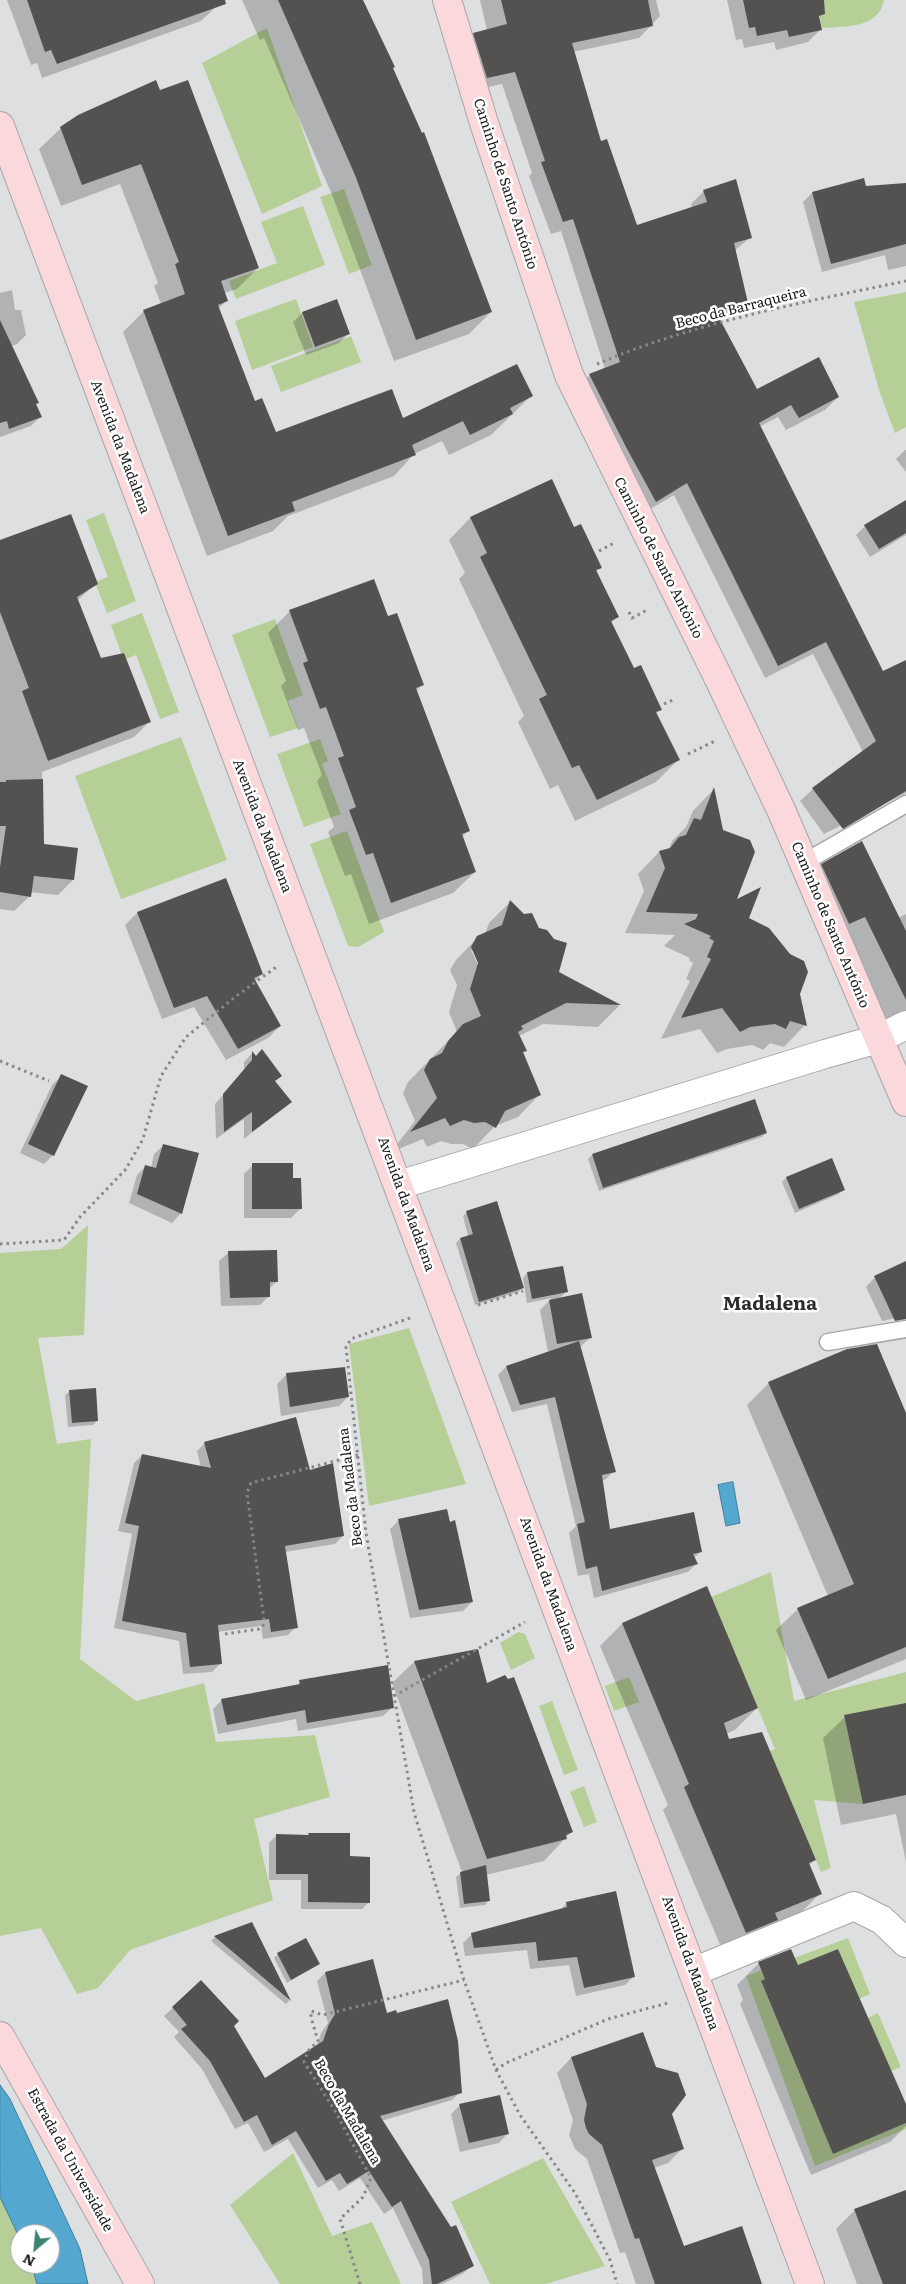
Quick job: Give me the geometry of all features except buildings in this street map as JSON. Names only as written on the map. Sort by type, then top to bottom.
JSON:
[{"type":"street","name":"Caminho de Santo António","points":[[447,0],[484,123],[569,375],[719,679],[803,863],[906,1102]]},
{"type":"street","name":"Avenida da Madalena","points":[[0,126],[810,2284]]},
{"type":"street","points":[[399,1185],[878,1039],[906,1025]]},
{"type":"street","points":[[693,1972],[854,1906],[882,1920],[906,1943]]},
{"type":"street","name":"Estrada da Universidade","points":[[0,2036],[140,2284]]},
{"type":"lane","points":[[803,863],[906,804]]},
{"type":"lane","points":[[828,1342],[906,1329]]},
{"type":"path","name":"Beco da Barraqueira","points":[[592,366],[688,332],[906,281]]},
{"type":"path","points":[[599,551],[621,540]]},
{"type":"path","points":[[629,612],[632,618],[654,606]]},
{"type":"path","points":[[664,704],[675,699]]},
{"type":"path","points":[[688,754],[719,739]]},
{"type":"path","points":[[0,1244],[64,1240],[80,1217],[126,1169],[143,1139],[161,1076],[186,1037],[234,997],[279,965]]},
{"type":"path","points":[[0,1061],[48,1081]]},
{"type":"path","points":[[478,1305],[523,1291]]},
{"type":"path","name":"Beco da Madalena","points":[[410,1318],[351,1339],[346,1347],[366,1533],[414,1812],[464,1980],[496,2070],[520,2116],[575,2193],[610,2260],[617,2284]]},
{"type":"path","points":[[224,1634],[259,1629],[263,1626],[264,1620],[246,1493],[248,1487],[251,1484],[358,1455]]},
{"type":"path","points":[[394,1696],[525,1622]]},
{"type":"path","name":"Beco da Madalena","points":[[360,2284],[340,2219],[363,2197],[371,2178],[335,2111],[304,2062],[308,2051],[318,2041],[311,2011],[323,2015],[464,1980]]},
{"type":"path","points":[[496,2070],[506,2063],[608,2020],[668,2002]]},
{"type":"green space","points":[[816,0],[884,0],[881,9],[868,21],[850,26],[822,28]]},
{"type":"green space","points":[[267,28],[322,186],[262,214],[202,63]]},
{"type":"green space","points":[[344,189],[372,265],[349,274],[320,197]]},
{"type":"green space","points":[[303,206],[325,265],[236,299],[229,281],[277,263],[261,222]]},
{"type":"green space","points":[[906,292],[906,427],[895,433],[880,393],[854,302]]},
{"type":"green space","points":[[296,299],[313,347],[252,370],[235,321]]},
{"type":"green space","points":[[351,336],[361,362],[281,392],[271,366]]},
{"type":"green space","points":[[104,513],[136,601],[107,613],[96,585],[97,581],[108,577],[86,520]]},
{"type":"green space","points":[[142,613],[179,712],[160,719],[136,655],[126,659],[124,653],[121,653],[111,625]]},
{"type":"green space","points":[[275,619],[303,695],[288,701],[298,728],[270,737],[232,635]]},
{"type":"green space","points":[[181,737],[227,860],[121,899],[75,776]]},
{"type":"green space","points":[[320,739],[328,761],[322,764],[341,814],[304,827],[277,754]]},
{"type":"green space","points":[[347,831],[384,932],[358,947],[348,946],[310,844]]},
{"type":"green space","points":[[88,1225],[84,1335],[38,1338],[57,1444],[91,1439],[80,1659],[136,1701],[204,1683],[216,1742],[315,1735],[330,1797],[254,1819],[273,1900],[130,1950],[98,1988],[77,1994],[41,1928],[0,1936],[0,1253],[61,1249]]},
{"type":"green space","points":[[409,1328],[466,1484],[369,1506],[349,1344]]},
{"type":"green space","points":[[771,1572],[794,1701],[906,1672],[906,1703],[844,1716],[863,1804],[814,1800],[831,1868],[821,1872],[770,1751],[775,1749],[711,1597]]},
{"type":"green space","points":[[518,1632],[525,1634],[535,1658],[511,1670],[500,1643]]},
{"type":"green space","points":[[629,1677],[639,1702],[614,1711],[605,1686]]},
{"type":"green space","points":[[552,1701],[578,1770],[564,1775],[539,1706]]},
{"type":"green space","points":[[584,1786],[597,1822],[584,1827],[570,1792]]},
{"type":"green space","points":[[848,1938],[870,1994],[859,1999],[838,1949],[761,1982],[833,2154],[906,2123],[906,2129],[815,2166],[746,1976]]},
{"type":"green space","points":[[878,2013],[901,2067],[891,2071],[867,2018]]},
{"type":"green space","points":[[293,2153],[332,2236],[372,2222],[401,2284],[280,2284],[230,2205]]},
{"type":"green space","points":[[543,2158],[605,2266],[546,2284],[490,2284],[451,2202]]},
{"type":"green space","points":[[0,2197],[13,2224],[10,2224],[10,2274],[34,2274],[37,2284],[0,2284]]},
{"type":"water","points":[[733,1482],[740,1523],[726,1526],[718,1485]]},
{"type":"water","points":[[0,2085],[10,2099],[80,2249],[88,2284],[37,2284],[34,2274],[60,2274],[60,2224],[13,2224],[0,2197]]},
{"type":"district","name":"Madalena","points":[[770,1304]]}]
